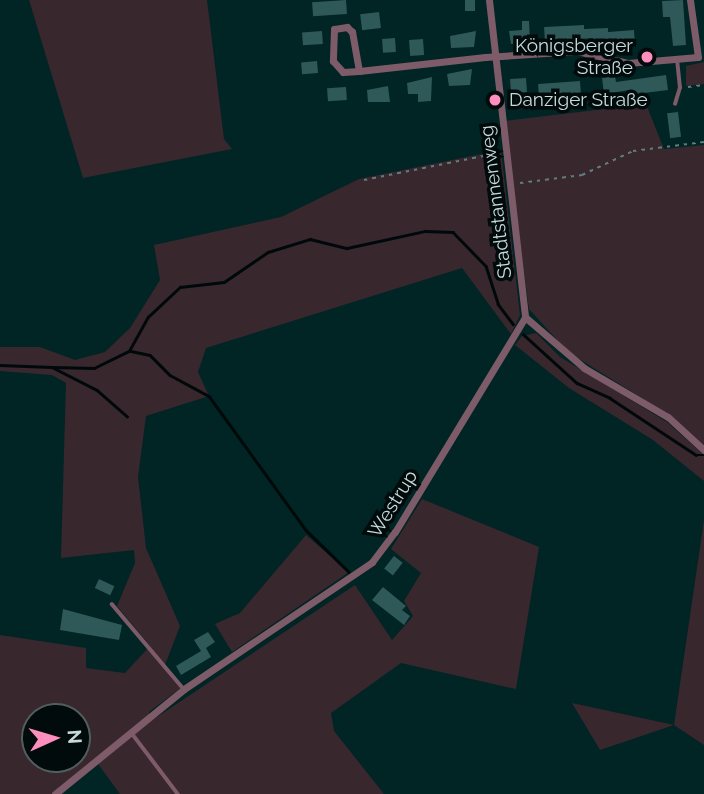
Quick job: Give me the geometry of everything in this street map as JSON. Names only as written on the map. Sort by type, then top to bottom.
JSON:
[{"type":"street","name":"Stadtstannenweg","points":[[489,0],[525,317]]},
{"type":"street","points":[[359,71],[352,32],[347,27],[334,29],[331,34],[336,69],[359,71],[577,51],[628,63],[677,60],[702,54],[690,0]]},
{"type":"street","points":[[525,317],[584,368],[668,417],[704,450]]},
{"type":"street","name":"Westrup","points":[[55,794],[184,689],[372,562],[395,532],[525,317]]},
{"type":"lane","points":[[674,104],[680,88],[677,60]]},
{"type":"lane","points":[[112,604],[184,689]]},
{"type":"lane","points":[[131,732],[178,794]]},
{"type":"path","points":[[680,88],[704,85]]},
{"type":"path","points":[[509,185],[582,175],[633,151],[704,142]]},
{"type":"path","points":[[364,180],[506,152]]},
{"type":"shaded area","points":[[29,0],[207,0],[224,139],[232,149],[83,178]]},
{"type":"shaded area","points":[[704,62],[704,84],[686,86],[686,66]]},
{"type":"shaded area","points":[[646,104],[664,149],[704,145],[704,445],[671,416],[568,352],[529,309],[503,121]]},
{"type":"shaded area","points":[[501,150],[520,315],[511,334],[462,268],[206,348],[198,372],[209,396],[146,416],[138,477],[146,548],[180,626],[165,665],[183,686],[149,712],[151,721],[355,585],[392,640],[413,616],[404,601],[421,573],[391,549],[422,499],[539,547],[516,689],[401,663],[331,713],[334,731],[384,794],[120,794],[98,764],[91,769],[91,703],[21,703],[21,773],[86,773],[59,794],[0,794],[0,635],[86,648],[86,668],[125,673],[150,646],[117,606],[135,563],[134,550],[61,558],[66,383],[52,375],[0,371],[0,347],[40,347],[75,360],[105,352],[130,328],[160,280],[154,245],[281,217],[359,179]]},
{"type":"shaded area","points":[[536,333],[560,357],[667,422],[704,455],[704,481],[653,440],[569,388],[515,345],[522,336]]},
{"type":"shaded area","points":[[704,520],[704,745],[674,725]]},
{"type":"shaded area","points":[[306,535],[349,572],[232,652],[215,624],[240,613]]},
{"type":"shaded area","points":[[572,703],[674,725],[600,750]]},
{"type":"building","points":[[346,0],[347,14],[313,16],[312,2]]},
{"type":"building","points":[[465,0],[475,0],[475,11],[465,11]]},
{"type":"building","points":[[683,0],[686,45],[673,46],[670,17],[663,17],[662,1]]},
{"type":"building","points":[[379,12],[381,28],[362,30],[360,14]]},
{"type":"building","points":[[522,21],[529,21],[530,42],[511,44],[509,31],[522,30]]},
{"type":"building","points":[[584,25],[584,29],[608,28],[608,32],[634,30],[635,44],[594,43],[593,38],[545,42],[544,27]]},
{"type":"building","points":[[322,31],[323,44],[303,45],[302,32]]},
{"type":"building","points":[[476,31],[474,47],[451,48],[450,36]]},
{"type":"building","points":[[395,38],[396,52],[383,53],[382,39]]},
{"type":"building","points":[[423,39],[424,55],[410,56],[409,40]]},
{"type":"building","points":[[317,61],[318,73],[302,74],[301,62]]},
{"type":"building","points":[[472,69],[470,85],[449,86],[447,74]]},
{"type":"building","points":[[666,75],[668,90],[630,98],[630,90],[604,94],[602,78],[615,76],[616,82]]},
{"type":"building","points":[[432,77],[431,101],[418,102],[418,94],[408,94],[407,83]]},
{"type":"building","points":[[526,78],[527,92],[511,93],[510,79]]},
{"type":"building","points":[[580,81],[581,95],[539,98],[538,84]]},
{"type":"building","points":[[388,86],[390,102],[368,102],[367,90]]},
{"type":"building","points":[[346,87],[347,100],[328,101],[327,88]]},
{"type":"building","points":[[678,112],[681,137],[670,138],[667,113]]},
{"type":"building","points":[[394,556],[403,563],[393,575],[384,569]]},
{"type":"building","points":[[99,579],[114,586],[110,595],[95,588]]},
{"type":"building","points":[[383,587],[406,606],[402,610],[410,616],[404,625],[372,600]]},
{"type":"building","points":[[63,609],[122,625],[119,640],[60,630]]},
{"type":"building","points":[[208,632],[215,642],[206,648],[211,657],[181,675],[176,666],[201,651],[194,640]]},
{"type":"waterway","points":[[52,367],[94,368],[129,351],[148,317],[180,287],[224,282],[268,252],[310,239],[347,248],[425,231],[453,232],[486,266],[498,304],[513,324]]},
{"type":"waterway","points":[[523,334],[577,383],[610,398],[696,455],[704,455]]},
{"type":"waterway","points":[[131,351],[150,355],[170,375],[209,396],[306,530],[349,572]]},
{"type":"waterway","points":[[0,365],[52,367],[97,390],[127,416]]},
{"type":"place","name":"Königsberger Straße","points":[[647,57]]},
{"type":"place","name":"Danziger Straße","points":[[495,100]]}]
